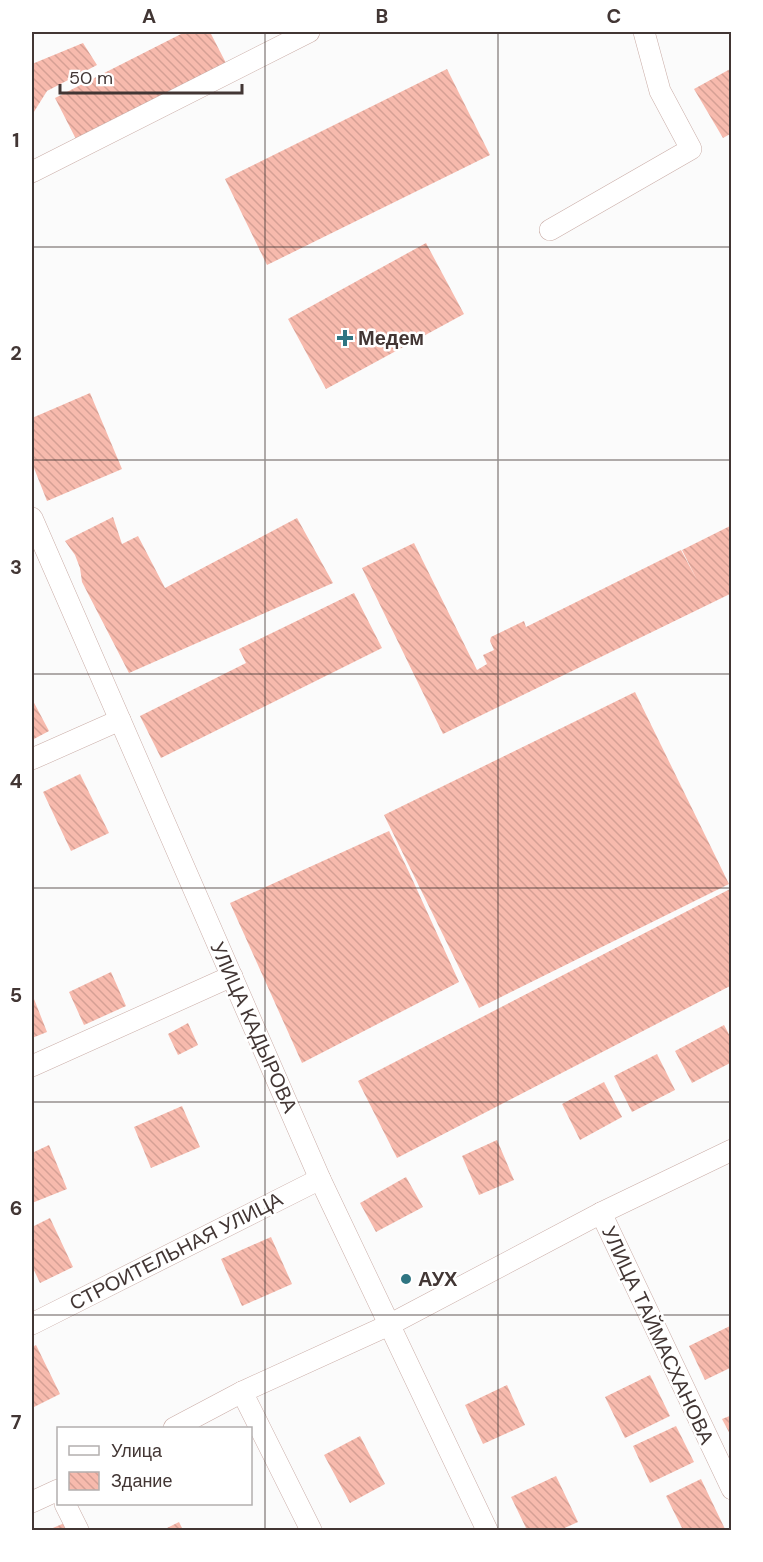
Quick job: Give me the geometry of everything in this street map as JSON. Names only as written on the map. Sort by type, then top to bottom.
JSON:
[{"type":"street","points":[[32,172],[309,32]]},
{"type":"street","points":[[550,230],[691,149],[660,91],[644,32]]},
{"type":"street","name":"УЛИЦА КАДЫРОВА","points":[[32,518],[320,1179],[486,1530]]},
{"type":"street","points":[[32,759],[120,720]]},
{"type":"street","points":[[32,1066],[232,976]]},
{"type":"street","points":[[176,1427],[242,1392],[389,1325],[601,1213],[732,1150]]},
{"type":"street","name":"СТРОИТЕЛЬНАЯ УЛИЦА","points":[[32,1324],[320,1179]]},
{"type":"street","name":"УЛИЦА ТАЙМАСХАНОВА","points":[[601,1213],[732,1489]]},
{"type":"street","points":[[242,1392],[311,1530]]},
{"type":"street","points":[[32,1502],[57,1490]]},
{"type":"street","points":[[66,1505],[78,1530]]},
{"type":"building","points":[[185,32],[210,32],[228,67],[78,143],[55,98]]},
{"type":"building","points":[[83,43],[97,65],[47,91],[32,115],[32,64]]},
{"type":"building","points":[[732,68],[732,133],[723,138],[694,89]]},
{"type":"building","points":[[447,69],[490,155],[267,265],[225,179]]},
{"type":"building","points":[[426,243],[464,314],[326,389],[288,319]]},
{"type":"building","points":[[90,393],[122,469],[47,501],[32,463],[32,418]]},
{"type":"building","points":[[113,517],[122,544],[138,536],[165,588],[297,518],[333,583],[129,673],[82,582],[75,555],[65,541]]},
{"type":"building","points":[[732,525],[732,593],[443,734],[362,568],[414,543],[477,670],[487,664],[483,655],[494,650],[490,641],[491,637],[524,621],[526,627],[681,550],[697,580],[682,550]]},
{"type":"building","points":[[354,593],[382,648],[161,758],[140,716],[246,663],[239,649]]},
{"type":"building","points":[[635,692],[729,884],[479,1008],[384,815]]},
{"type":"building","points":[[32,699],[49,731],[32,740]]},
{"type":"building","points":[[80,774],[109,833],[71,851],[43,792]]},
{"type":"building","points":[[389,831],[459,982],[302,1063],[230,903]]},
{"type":"building","points":[[732,888],[732,985],[397,1158],[358,1081]]},
{"type":"building","points":[[111,972],[126,1006],[84,1025],[69,992]]},
{"type":"building","points":[[34,999],[47,1032],[32,1038],[32,1000]]},
{"type":"building","points":[[188,1023],[198,1045],[178,1055],[168,1034]]},
{"type":"building","points":[[724,1025],[732,1040],[732,1062],[692,1083],[675,1051]]},
{"type":"building","points":[[657,1054],[675,1090],[632,1112],[614,1076]]},
{"type":"building","points":[[604,1082],[622,1117],[580,1140],[562,1104]]},
{"type":"building","points":[[182,1106],[200,1147],[151,1168],[134,1127]]},
{"type":"building","points":[[497,1140],[514,1180],[479,1195],[462,1156]]},
{"type":"building","points":[[49,1145],[67,1189],[32,1203],[32,1153]]},
{"type":"building","points":[[406,1177],[423,1207],[376,1232],[360,1203]]},
{"type":"building","points":[[50,1218],[73,1267],[40,1283],[32,1266],[32,1227]]},
{"type":"building","points":[[271,1237],[292,1284],[242,1306],[221,1259]]},
{"type":"building","points":[[732,1325],[732,1367],[705,1380],[689,1346]]},
{"type":"building","points":[[36,1345],[60,1394],[32,1408],[32,1347]]},
{"type":"building","points":[[650,1375],[670,1416],[625,1438],[605,1397]]},
{"type":"building","points":[[507,1385],[525,1425],[483,1444],[465,1405]]},
{"type":"building","points":[[732,1415],[732,1438],[722,1419]]},
{"type":"building","points":[[676,1426],[694,1462],[650,1483],[633,1446]]},
{"type":"building","points":[[360,1436],[385,1484],[350,1503],[324,1455]]},
{"type":"building","points":[[556,1476],[578,1522],[560,1530],[527,1530],[511,1497]]},
{"type":"building","points":[[701,1479],[725,1529],[683,1530],[666,1496]]},
{"type":"building","points":[[67,1522],[70,1530],[48,1530]]},
{"type":"building","points":[[179,1522],[183,1530],[163,1530]]},
{"type":"place","name":"Медем","points":[[345,338]]},
{"type":"place","name":"АУХ","points":[[406,1279]]}]
